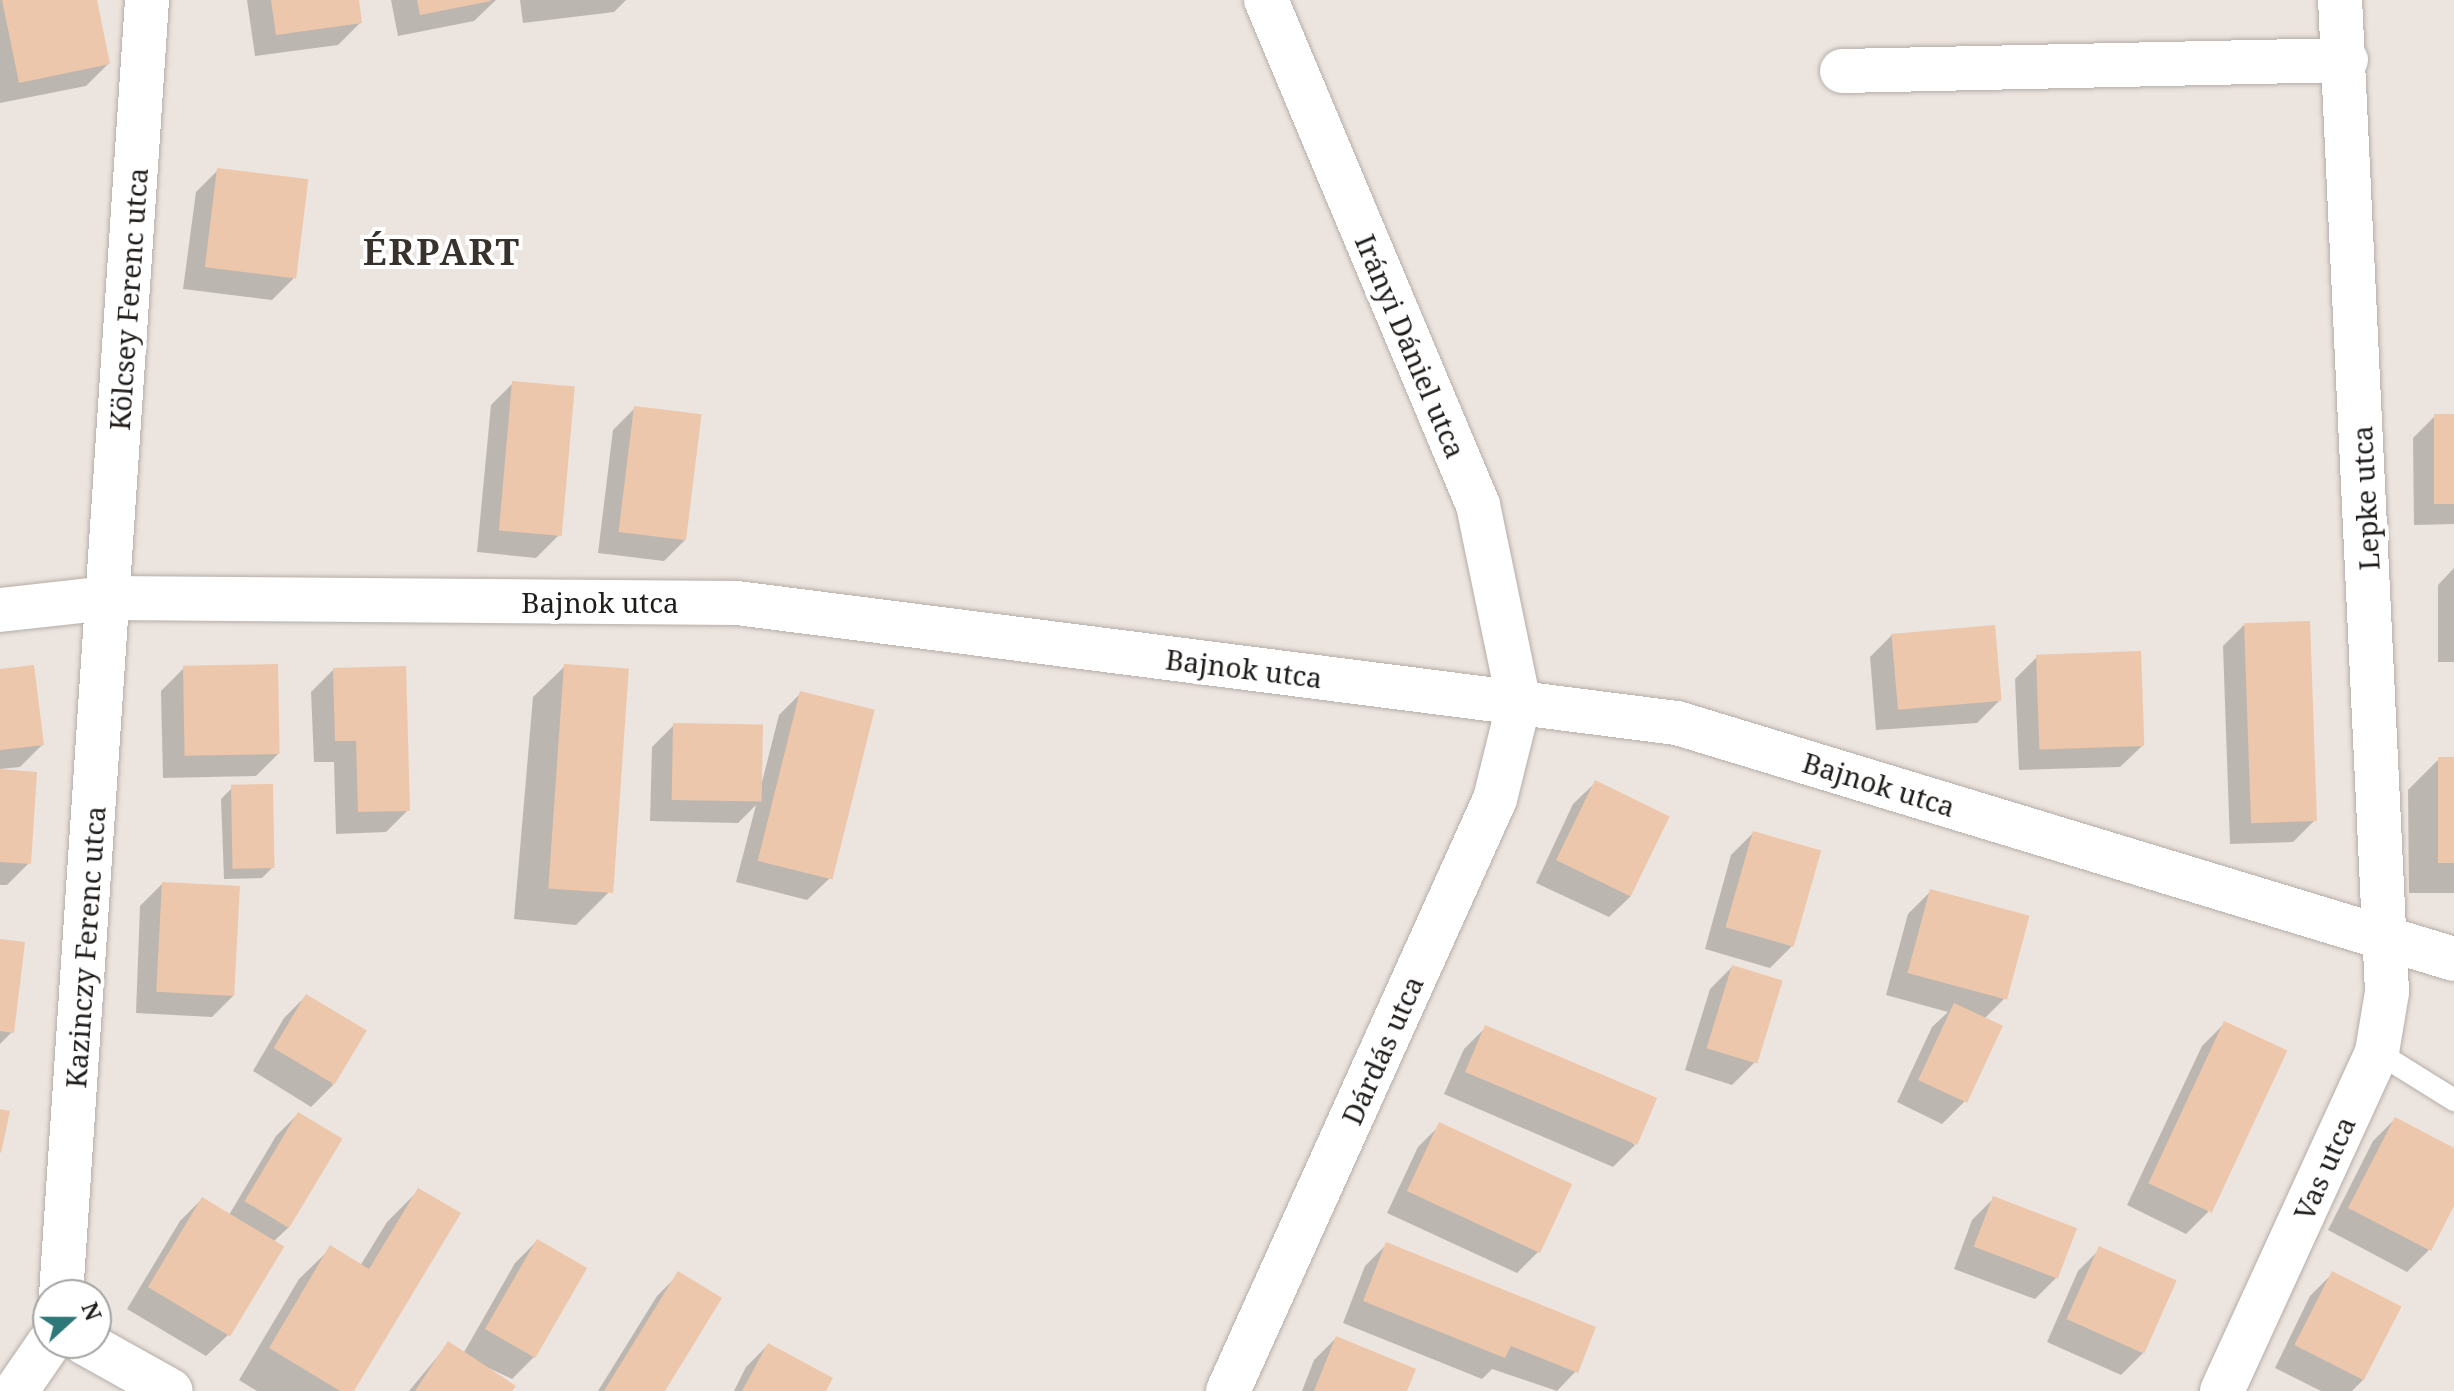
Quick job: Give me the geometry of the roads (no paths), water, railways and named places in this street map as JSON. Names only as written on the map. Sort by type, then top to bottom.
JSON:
[{"type":"street","name":"Kölcsey Ferenc utca","points":[[109,598],[147,0]]},
{"type":"street","name":"Irányi Dániel utca","points":[[1266,0],[1478,505],[1519,703]]},
{"type":"street","name":"Lepke utca","points":[[2340,0],[2346,60],[2384,936]]},
{"type":"street","points":[[1842,71],[2346,60]]},
{"type":"street","name":"Bajnok utca","points":[[0,610],[109,598],[737,603],[1677,723],[2454,959]]},
{"type":"street","name":"Kazinczy Ferenc utca","points":[[62,1279],[109,598]]},
{"type":"street","name":"Dárdás utca","points":[[1228,1391],[1495,799],[1519,703]]},
{"type":"street","name":"Vas utca","points":[[2222,1391],[2377,1052],[2387,992],[2384,936]]},
{"type":"street","points":[[112,1358],[171,1391]]},
{"type":"street","points":[[16,1391],[38,1359]]},
{"type":"lane","points":[[2377,1052],[2454,1100]]},
{"type":"district","name":"ÉRPART","points":[[442,252]]}]
